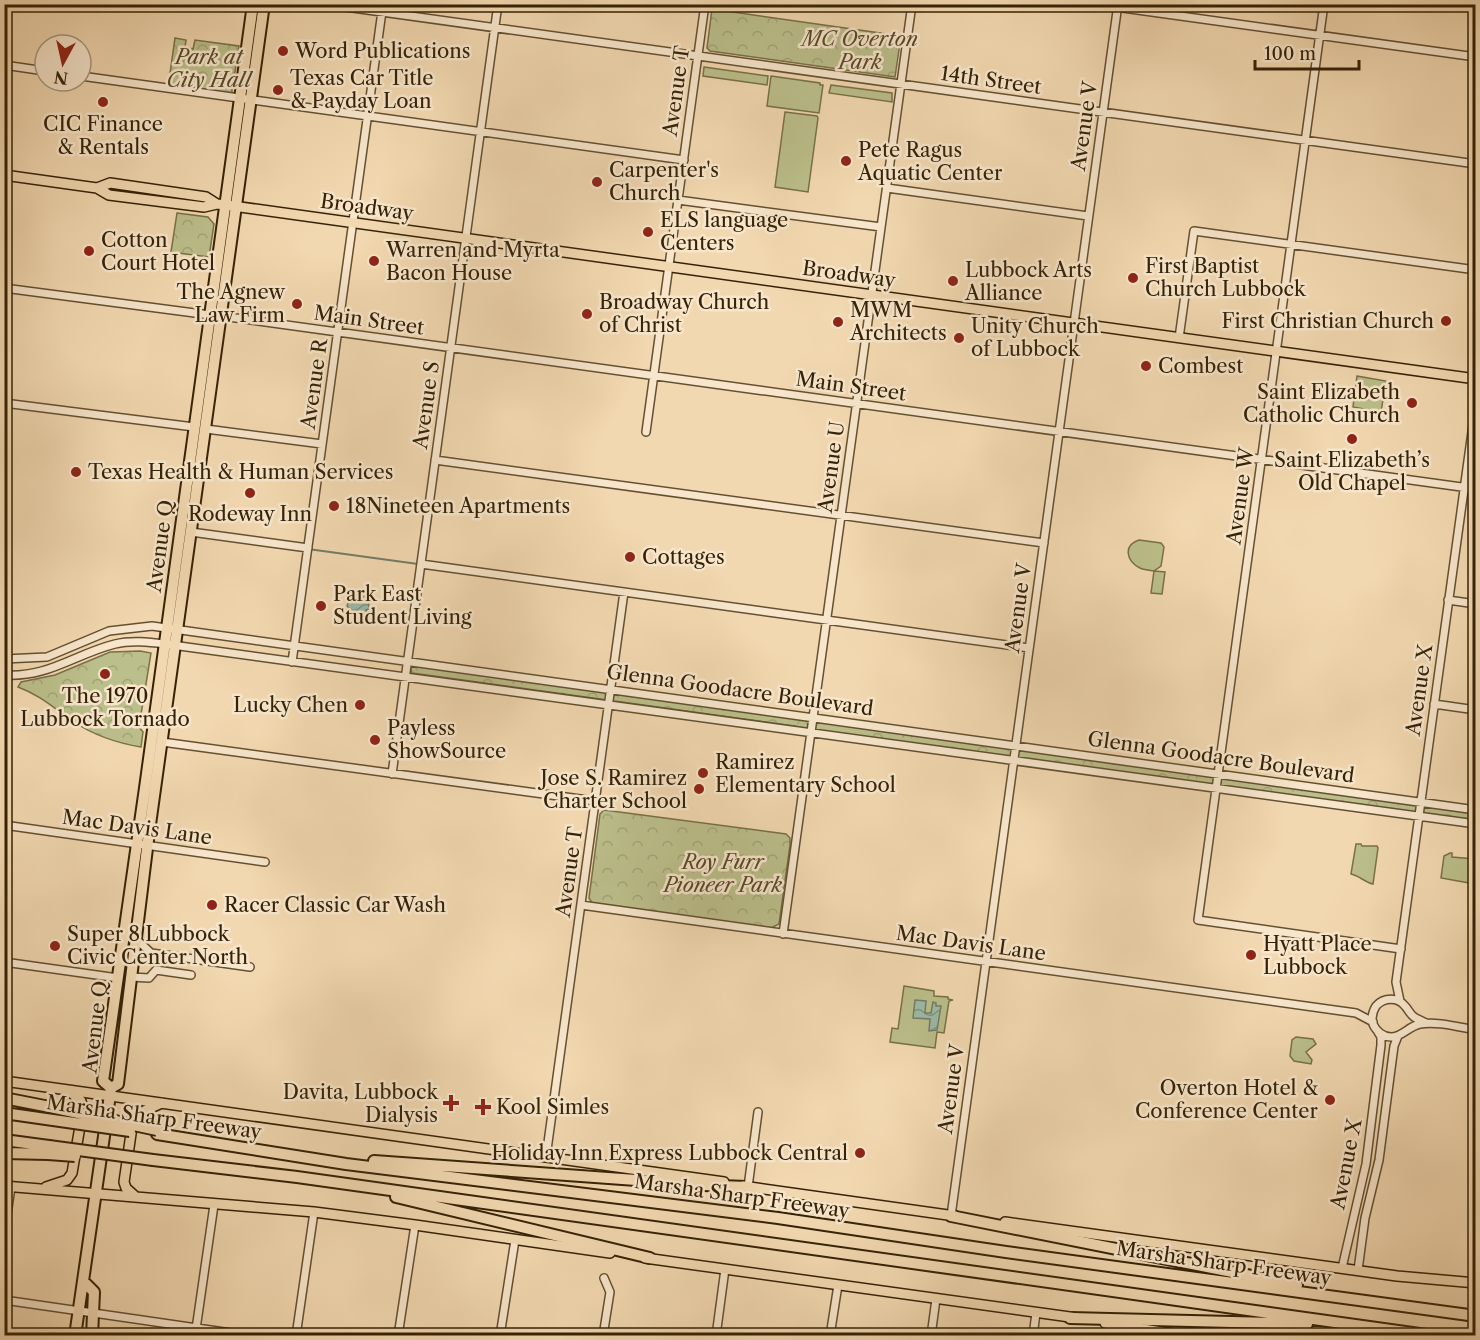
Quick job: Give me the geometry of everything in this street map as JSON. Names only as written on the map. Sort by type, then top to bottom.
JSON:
[{"type":"highway","name":"Avenue Q","points":[[246,99],[253,4]]},
{"type":"highway","name":"Avenue Q","points":[[173,629],[216,315],[227,205],[264,4]]},
{"type":"highway","name":"Avenue Q","points":[[75,1335],[111,1092],[118,1084],[136,939],[143,844],[170,645],[199,477],[195,468],[200,434],[200,386],[216,315]]},
{"type":"highway","name":"Avenue Q","points":[[111,1092],[103,1081],[118,978],[162,742],[170,645]]},
{"type":"highway","points":[[4,1098],[54,1114]]},
{"type":"highway","name":"Marsha Sharp Freeway","points":[[4,1113],[54,1114],[346,1164],[778,1218],[1476,1316]]},
{"type":"highway","name":"Marsha Sharp Freeway","points":[[4,1140],[49,1150],[153,1160],[334,1183],[1434,1335]]},
{"type":"highway","points":[[4,1153],[49,1150]]},
{"type":"highway","points":[[346,1164],[366,1161],[748,1187]]},
{"type":"highway","points":[[334,1183],[650,1258]]},
{"type":"highway","points":[[951,1216],[1373,1301]]},
{"type":"highway","points":[[84,1282],[94,1292],[92,1335]]},
{"type":"highway","points":[[1070,1318],[1359,1325]]},
{"type":"main road","name":"Broadway","points":[[4,175],[97,188],[109,195],[204,207],[227,205],[1476,379]]},
{"type":"main road","name":"Marsha Sharp Freeway","points":[[4,1081],[111,1092],[162,1103],[951,1216],[1342,1268],[1476,1283]]},
{"type":"main road","points":[[41,1189],[67,1180],[72,1173],[83,1109],[81,1101],[68,1089]]},
{"type":"main road","points":[[136,1197],[126,1188],[124,1182],[133,1120],[137,1114],[162,1103]]},
{"type":"main road","points":[[8,1187],[314,1212],[1187,1335]]},
{"type":"street","name":"14th Street","points":[[324,4],[382,9],[495,28],[1476,164]]},
{"type":"street","name":"Avenue S","points":[[392,774],[498,4]]},
{"type":"street","name":"Avenue T","points":[[646,432],[705,4]]},
{"type":"street","name":"Avenue U","points":[[783,934],[912,4]]},
{"type":"street","points":[[1094,4],[1476,57]]},
{"type":"street","name":"Avenue W","points":[[1324,4],[1198,920],[1401,949]]},
{"type":"street","name":"Avenue V","points":[[951,1216],[1117,6]]},
{"type":"street","name":"Avenue R","points":[[292,662],[382,9]]},
{"type":"street","points":[[4,65],[33,69]]},
{"type":"street","points":[[93,78],[684,160]]},
{"type":"street","points":[[887,188],[1088,216]]},
{"type":"street","points":[[678,200],[881,227]]},
{"type":"street","points":[[1179,338],[1194,231],[1476,270]]},
{"type":"street","name":"Main Street","points":[[4,288],[216,315],[1476,489]]},
{"type":"street","points":[[4,403],[322,444]]},
{"type":"street","name":"Avenue X","points":[[1385,1000],[1396,982],[1476,403]]},
{"type":"street","points":[[435,460],[1044,543]]},
{"type":"street","points":[[191,532],[308,548]]},
{"type":"street","points":[[421,564],[1029,648]]},
{"type":"street","name":"Avenue T","points":[[546,1157],[624,592]]},
{"type":"street","points":[[1448,600],[1476,604]]},
{"type":"street","name":"Glenna Goodacre Boulevard","points":[[4,659],[47,657],[93,637],[127,628],[152,626],[1476,810]]},
{"type":"street","name":"Glenna Goodacre Boulevard","points":[[4,675],[40,673],[117,644],[141,642],[1476,824]]},
{"type":"street","points":[[1434,705],[1476,710]]},
{"type":"street","points":[[162,742],[595,801]]},
{"type":"street","name":"Mac Davis Lane","points":[[4,825],[265,862]]},
{"type":"street","name":"Mac Davis Lane","points":[[581,905],[1356,1013]]},
{"type":"street","points":[[136,939],[151,953]]},
{"type":"street","points":[[133,962],[151,953],[250,967]]},
{"type":"street","points":[[4,962],[118,978]]},
{"type":"street","points":[[131,977],[149,978],[156,970],[191,975]]},
{"type":"street","name":"Avenue X","points":[[1396,982],[1400,1001]]},
{"type":"street","points":[[1356,1013],[1370,1011],[1385,1000],[1400,1001],[1414,1017],[1426,1023],[1476,1030]]},
{"type":"street","points":[[1372,1022],[1376,1007]]},
{"type":"street","points":[[1406,1030],[1409,1024],[1409,1011]]},
{"type":"street","points":[[1356,1013],[1372,1022],[1378,1032],[1385,1036],[1398,1036],[1412,1026],[1426,1023]]},
{"type":"street","name":"Avenue X","points":[[1342,1268],[1366,1164],[1381,1045],[1378,1032]]},
{"type":"street","name":"Avenue X","points":[[1358,1270],[1365,1218],[1378,1160],[1394,1046],[1398,1036]]},
{"type":"street","points":[[748,1187],[758,1112]]},
{"type":"street","points":[[4,1236],[8,1187]]},
{"type":"street","points":[[196,1332],[214,1204]]},
{"type":"street","points":[[296,1335],[314,1212]]},
{"type":"street","points":[[398,1335],[415,1225]]},
{"type":"street","points":[[500,1335],[514,1240]]},
{"type":"street","points":[[716,1335],[725,1269]]},
{"type":"street","points":[[603,1335],[610,1292],[604,1278]]},
{"type":"street","points":[[830,1335],[838,1285]]},
{"type":"street","points":[[931,1335],[936,1299]]},
{"type":"street","points":[[4,1300],[93,1313],[196,1332],[252,1335]]},
{"type":"street","points":[[1033,1335],[1036,1313]]},
{"type":"green space","name":"MC Overton Park","points":[[712,9],[901,36],[895,77],[710,51],[707,48]]},
{"type":"green space","name":"Park at City Hall","points":[[175,38],[186,40],[185,47],[193,49],[195,40],[239,46],[231,97],[168,88]]},
{"type":"green space","points":[[704,67],[768,76],[767,85],[703,76]]},
{"type":"green space","points":[[771,76],[823,85],[819,113],[767,106]]},
{"type":"green space","points":[[831,85],[892,93],[892,102],[829,93]]},
{"type":"green space","points":[[785,112],[818,118],[808,192],[775,187]]},
{"type":"green space","points":[[177,213],[208,217],[214,224],[209,257],[171,252]]},
{"type":"green space","points":[[1357,376],[1386,381],[1381,412],[1353,407]]},
{"type":"green space","points":[[1139,540],[1161,543],[1164,547],[1161,566],[1154,571],[1140,568],[1129,557],[1130,546]]},
{"type":"green space","points":[[1154,571],[1165,572],[1162,594],[1151,593]]},
{"type":"green space","points":[[110,652],[151,653],[139,727],[143,732],[141,747],[98,735],[74,722],[40,698],[18,687],[21,682],[55,675]]},
{"type":"green space","points":[[412,664],[1475,813],[1475,822],[826,733],[794,726],[412,673],[410,666]]},
{"type":"green space","name":"Roy Furr Pioneer Park","points":[[604,810],[786,834],[790,838],[790,845],[779,924],[771,928],[592,903],[589,898],[600,814]]},
{"type":"green space","points":[[1356,844],[1378,848],[1373,884],[1351,874]]},
{"type":"green space","points":[[1450,853],[1452,857],[1475,859],[1475,884],[1441,878],[1444,856]]},
{"type":"green space","points":[[904,986],[934,991],[934,996],[948,997],[953,1000],[949,1001],[944,1033],[937,1032],[935,1048],[890,1042],[892,1028],[898,1029]]},
{"type":"green space","points":[[1296,1037],[1313,1039],[1316,1044],[1306,1052],[1312,1060],[1311,1064],[1294,1061],[1290,1056],[1292,1040]]},
{"type":"water","points":[[351,595],[368,597],[369,609],[366,610],[368,615],[346,612]]},
{"type":"water","points":[[915,1000],[926,1001],[925,1013],[931,1013],[933,1002],[936,1006],[941,1006],[937,1030],[929,1031],[930,1019],[913,1018]]},
{"type":"waterway","points":[[308,549],[418,564]]},
{"type":"place","name":"Word Publications","points":[[283,51]]},
{"type":"place","name":"Texas Car Title & Payday Loan","points":[[278,90]]},
{"type":"place","name":"CIC Finance & Rentals","points":[[103,102]]},
{"type":"place","name":"Pete Ragus Aquatic Center","points":[[846,161]]},
{"type":"place","name":"Carpenter's Church","points":[[597,182]]},
{"type":"place","name":"ELS language Centers","points":[[648,232]]},
{"type":"place","name":"Cotton Court Hotel","points":[[89,251]]},
{"type":"place","name":"Warren and Myrta Bacon House","points":[[374,261]]},
{"type":"place","name":"First Baptist Church Lubbock","points":[[1133,278]]},
{"type":"place","name":"Lubbock Arts Alliance","points":[[953,281]]},
{"type":"place","name":"The Agnew Law Firm","points":[[297,304]]},
{"type":"place","name":"Broadway Church of Christ","points":[[587,314]]},
{"type":"place","name":"First Christian Church","points":[[1446,321]]},
{"type":"place","name":"MWM Architects","points":[[838,322]]},
{"type":"place","name":"Unity Church of Lubbock","points":[[959,338]]},
{"type":"place","name":"Combest","points":[[1146,366]]},
{"type":"place","name":"Saint Elizabeth Catholic Church","points":[[1412,403]]},
{"type":"place","name":"Saint Elizabeth’s Old Chapel","points":[[1352,439]]},
{"type":"place","name":"Texas Health & Human Services","points":[[76,472]]},
{"type":"place","name":"Rodeway Inn","points":[[250,493]]},
{"type":"place","name":"18Nineteen Apartments","points":[[334,506]]},
{"type":"place","name":"Cottages","points":[[630,557]]},
{"type":"place","name":"Park East Student Living","points":[[321,606]]},
{"type":"place","name":"The 1970 Lubbock Tornado","points":[[105,674]]},
{"type":"place","name":"Lucky Chen","points":[[360,705]]},
{"type":"place","name":"Payless ShowSource","points":[[375,740]]},
{"type":"place","name":"Ramirez Elementary School","points":[[703,773]]},
{"type":"place","name":"Jose S. Ramirez Charter School","points":[[699,789]]},
{"type":"place","name":"Racer Classic Car Wash","points":[[212,905]]},
{"type":"place","name":"Super 8 Lubbock Civic Center North","points":[[55,946]]},
{"type":"place","name":"Hyatt Place Lubbock","points":[[1251,955]]},
{"type":"place","name":"Overton Hotel & Conference Center","points":[[1330,1100]]},
{"type":"place","name":"Davita, Lubbock Dialysis","points":[[451,1103]]},
{"type":"place","name":"Kool Simles","points":[[483,1107]]},
{"type":"place","name":"Holiday Inn Express Lubbock Central","points":[[860,1153]]}]
